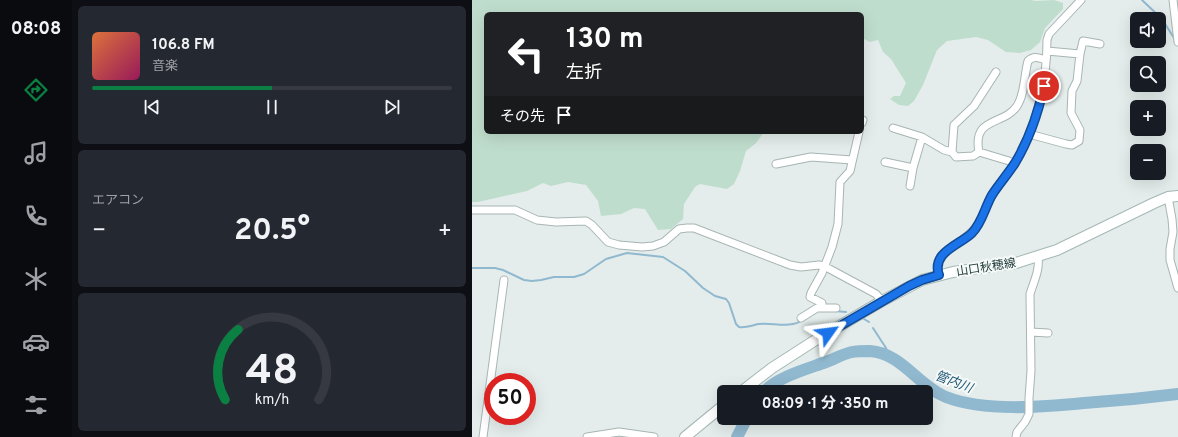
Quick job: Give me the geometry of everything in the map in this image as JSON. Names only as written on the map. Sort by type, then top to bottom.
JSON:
[{"type":"main road","name":"山口秋穂線","points":[[750,385],[778,364],[882,301],[922,280],[939,275],[1016,263],[1057,250],[1142,208],[1168,197],[1178,196]]},
{"type":"main road","points":[[685,437],[717,411]]},
{"type":"street","points":[[939,275],[937,271],[938,262],[951,247],[972,233],[993,194],[1014,164],[1030,134],[1039,108],[1044,86],[1047,40],[1049,34],[1081,0]]},
{"type":"street","points":[[1173,0],[1178,42]]},
{"type":"street","points":[[1030,134],[1072,145],[1079,141],[1080,130],[1071,113],[1072,91],[1077,82],[1082,41],[1100,44]]},
{"type":"street","points":[[1047,51],[1080,54]]},
{"type":"street","points":[[979,152],[977,144],[983,129],[987,124],[1016,108],[1020,100],[1028,61],[1035,57],[1046,60]]},
{"type":"street","points":[[952,152],[954,125],[974,106],[996,72]]},
{"type":"street","points":[[893,128],[922,137],[944,150],[952,152],[956,157],[973,156],[979,152]]},
{"type":"street","points":[[822,307],[822,303],[810,297],[810,293],[822,273],[832,248],[838,224],[840,182],[850,171],[858,134]]},
{"type":"street","points":[[910,186],[913,168],[922,137]]},
{"type":"street","points":[[979,152],[1009,161],[1014,164]]},
{"type":"street","points":[[776,164],[811,157],[852,160]]},
{"type":"street","points":[[885,162],[913,168]]},
{"type":"street","points":[[1168,197],[1175,241],[1170,249],[1170,260],[1178,288]]},
{"type":"street","points":[[472,210],[515,210],[537,220],[556,222],[586,221],[592,225],[608,242],[619,245],[653,246],[664,242],[680,229],[694,228],[790,264],[801,267],[819,265],[824,266],[876,294],[882,301]]},
{"type":"street","points":[[1016,437],[1017,432],[1029,414],[1031,371],[1030,294],[1033,283],[1039,271],[1038,256]]},
{"type":"street","points":[[483,437],[504,280]]},
{"type":"street","points":[[801,318],[817,308],[836,308]]},
{"type":"street","points":[[1031,332],[1048,333]]},
{"type":"street","points":[[587,437],[619,432],[654,437]]},
{"type":"green space","points":[[472,0],[1054,0],[1063,3],[1063,9],[1045,28],[1040,42],[1031,50],[1020,53],[1006,52],[988,40],[976,37],[947,41],[937,50],[923,85],[914,101],[908,106],[899,105],[890,99],[894,96],[900,96],[906,83],[891,59],[883,52],[878,40],[870,42],[864,39],[864,12],[484,12],[484,134],[763,134],[756,143],[746,151],[734,184],[727,189],[700,184],[695,187],[684,204],[683,219],[671,229],[658,230],[645,209],[634,208],[621,214],[601,216],[598,201],[586,185],[568,182],[551,186],[543,183],[527,191],[472,202]]},
{"type":"waterway","points":[[1142,0],[1162,19],[1174,38],[1175,37]]},
{"type":"waterway","points":[[472,268],[495,268],[503,270],[524,280],[532,281],[554,277],[574,277],[584,274],[606,259],[627,253],[663,257],[685,271],[703,288],[715,296],[726,299],[729,303],[736,324],[739,327],[758,324],[787,325],[798,323],[803,320]]},
{"type":"waterway","points":[[835,311],[846,312]]},
{"type":"waterway","points":[[864,319],[869,322]]},
{"type":"waterway","points":[[873,328],[886,348],[888,355]]},
{"type":"waterway","name":"管内川","points":[[772,385],[801,371],[856,351],[870,351],[891,357],[927,385]]},
{"type":"waterway","name":"管内川","points":[[933,390],[946,397],[961,402],[996,407],[1051,406],[1178,394]]},
{"type":"waterway","name":"管内川","points":[[737,437],[743,425]]},
{"type":"route","points":[[828,333],[909,286],[939,275],[937,271],[938,262],[951,247],[972,233],[993,194],[1022,150],[1036,118],[1044,86]]}]
